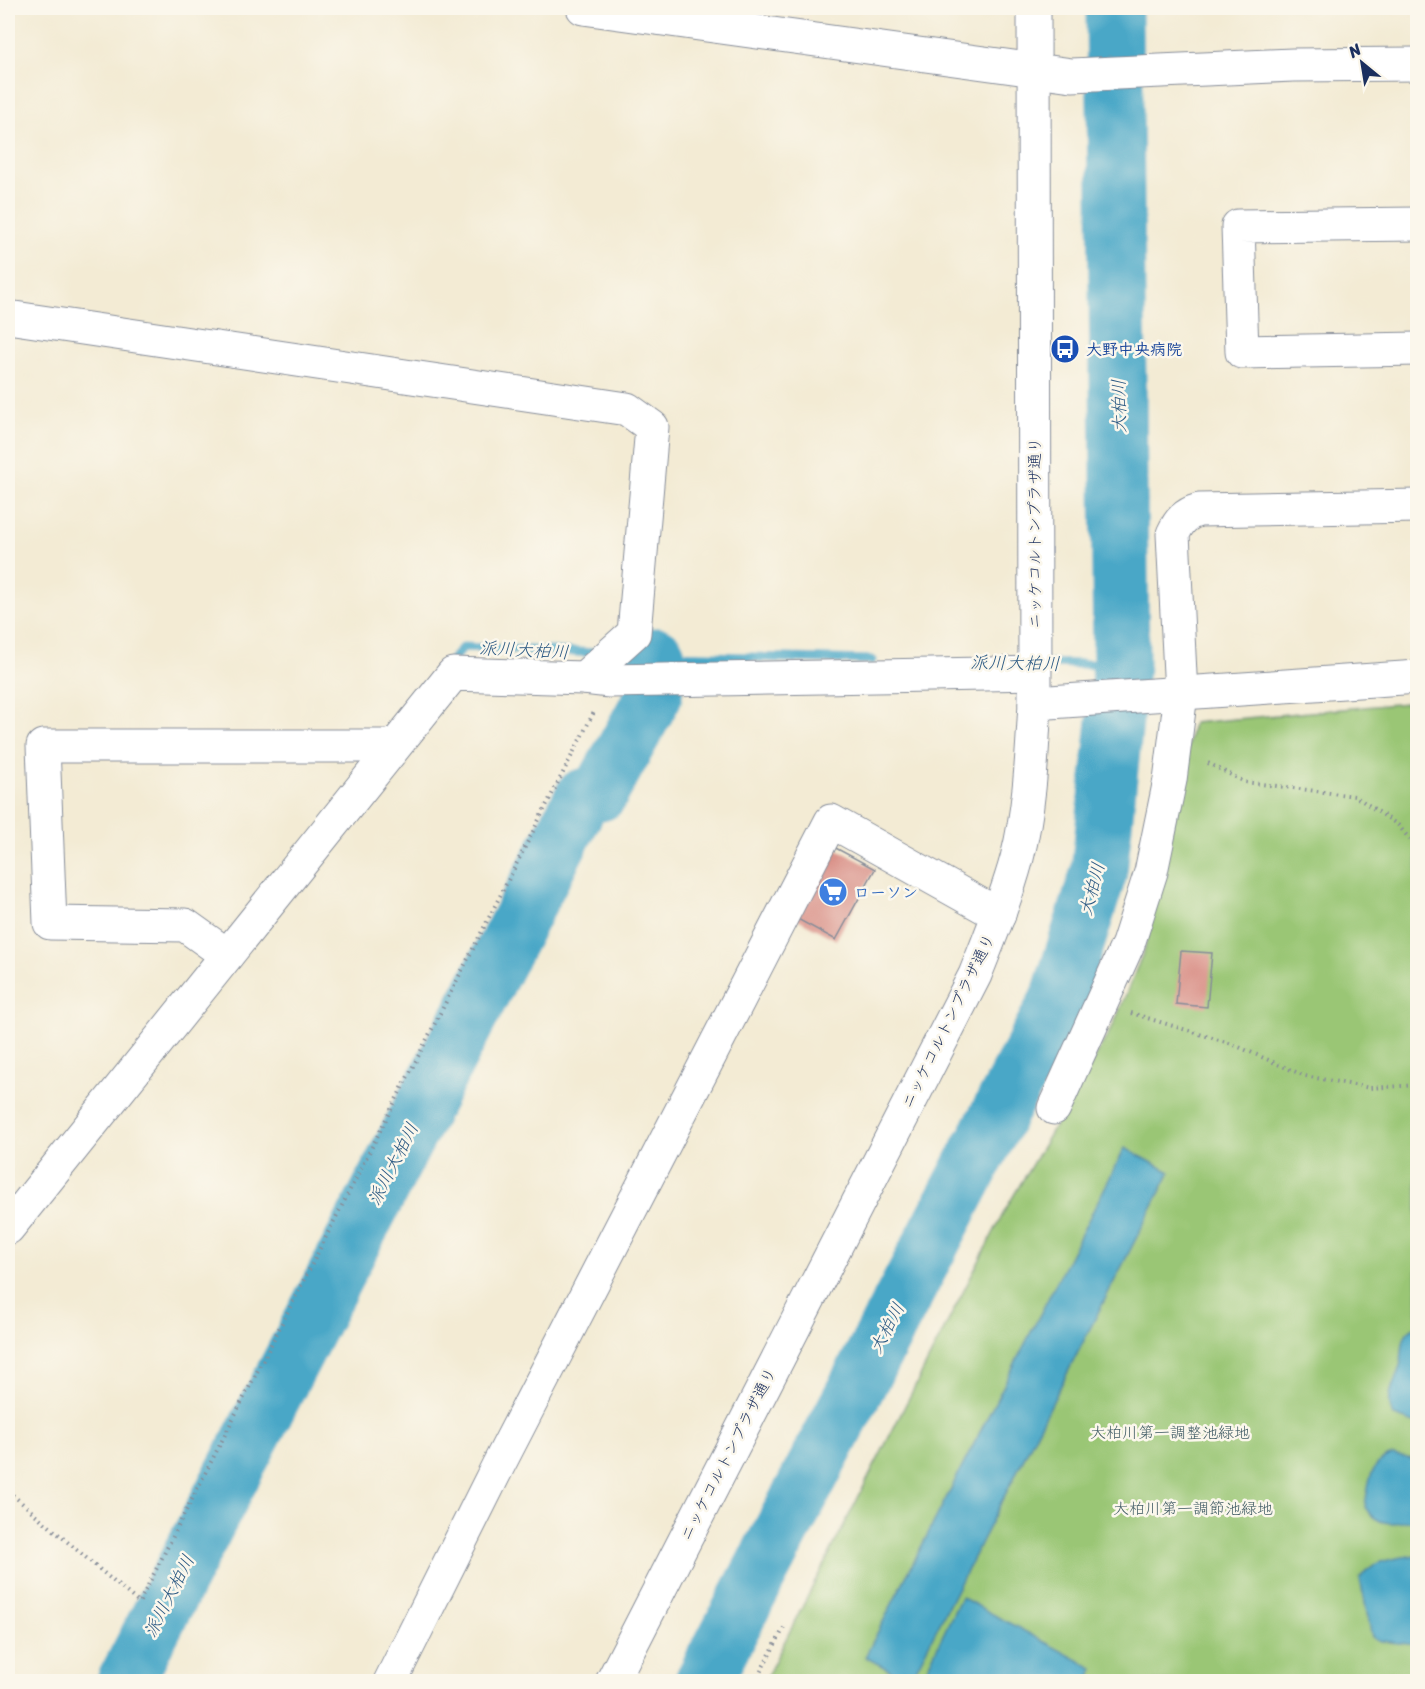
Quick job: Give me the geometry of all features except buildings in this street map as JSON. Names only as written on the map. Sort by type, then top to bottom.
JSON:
[{"type":"street","points":[[583,8],[1072,75],[1293,65],[1418,64]]},
{"type":"street","name":"ニッケコルトンプラザ通り","points":[[612,1682],[975,975],[999,915],[1017,857],[1029,789],[1034,688],[1034,8]]},
{"type":"street","points":[[1418,224],[1238,226],[1242,352],[1418,349]]},
{"type":"street","points":[[8,317],[627,410],[652,427],[634,633],[606,680]]},
{"type":"street","points":[[1054,1108],[1128,944],[1151,872],[1170,780],[1173,534],[1178,524],[1185,516],[1199,510],[1418,506]]},
{"type":"street","points":[[8,1228],[453,674],[606,680],[682,678],[1034,688],[1074,701],[1418,677]]},
{"type":"street","points":[[227,955],[185,925],[50,923],[43,746],[394,746]]},
{"type":"street","points":[[390,1682],[509,1445],[831,821],[999,915]]},
{"type":"path","points":[[8,1491],[139,1603],[606,680]]},
{"type":"path","points":[[1208,763],[1245,782],[1355,796],[1398,825],[1418,849]]},
{"type":"path","points":[[1101,1005],[1232,1044],[1305,1076],[1370,1088],[1418,1085]]},
{"type":"path","points":[[755,1682],[786,1623]]},
{"type":"green space","name":"大柏川第一調節池緑地","points":[[1417,702],[1417,1681],[764,1682],[1004,1212],[1113,1026],[1145,948],[1193,723]]},
{"type":"water","points":[[1125,1148],[1170,1172],[910,1681],[865,1657]]},
{"type":"water","points":[[1418,1326],[1417,1424],[1394,1416],[1390,1397],[1400,1366],[1403,1342],[1407,1333]]},
{"type":"water","points":[[1393,1455],[1417,1460],[1417,1519],[1395,1523],[1382,1522],[1370,1514],[1365,1507],[1374,1468],[1385,1458]]},
{"type":"water","points":[[1417,1555],[1417,1645],[1381,1641],[1372,1637],[1360,1579],[1364,1573],[1377,1564]]},
{"type":"water","points":[[961,1597],[1093,1668],[1089,1681],[921,1681]]},
{"type":"waterway","name":"大柏川","points":[[703,1682],[1059,998],[1099,872],[1121,665],[1114,8]]},
{"type":"waterway","name":"派川大柏川","points":[[448,665],[463,647],[599,653]]},
{"type":"waterway","name":"派川大柏川","points":[[622,654],[872,660]]},
{"type":"waterway","name":"派川大柏川","points":[[125,1682],[583,797],[600,793],[654,695],[657,656]]},
{"type":"waterway","name":"派川大柏川","points":[[1042,663],[1121,665]]},
{"type":"place","name":"大野中央病院","points":[[1065,349]]},
{"type":"place","name":"ローソン","points":[[833,892]]},
{"type":"park label","name":"大柏川第一調整池緑地","points":[[1170,1432]]}]
